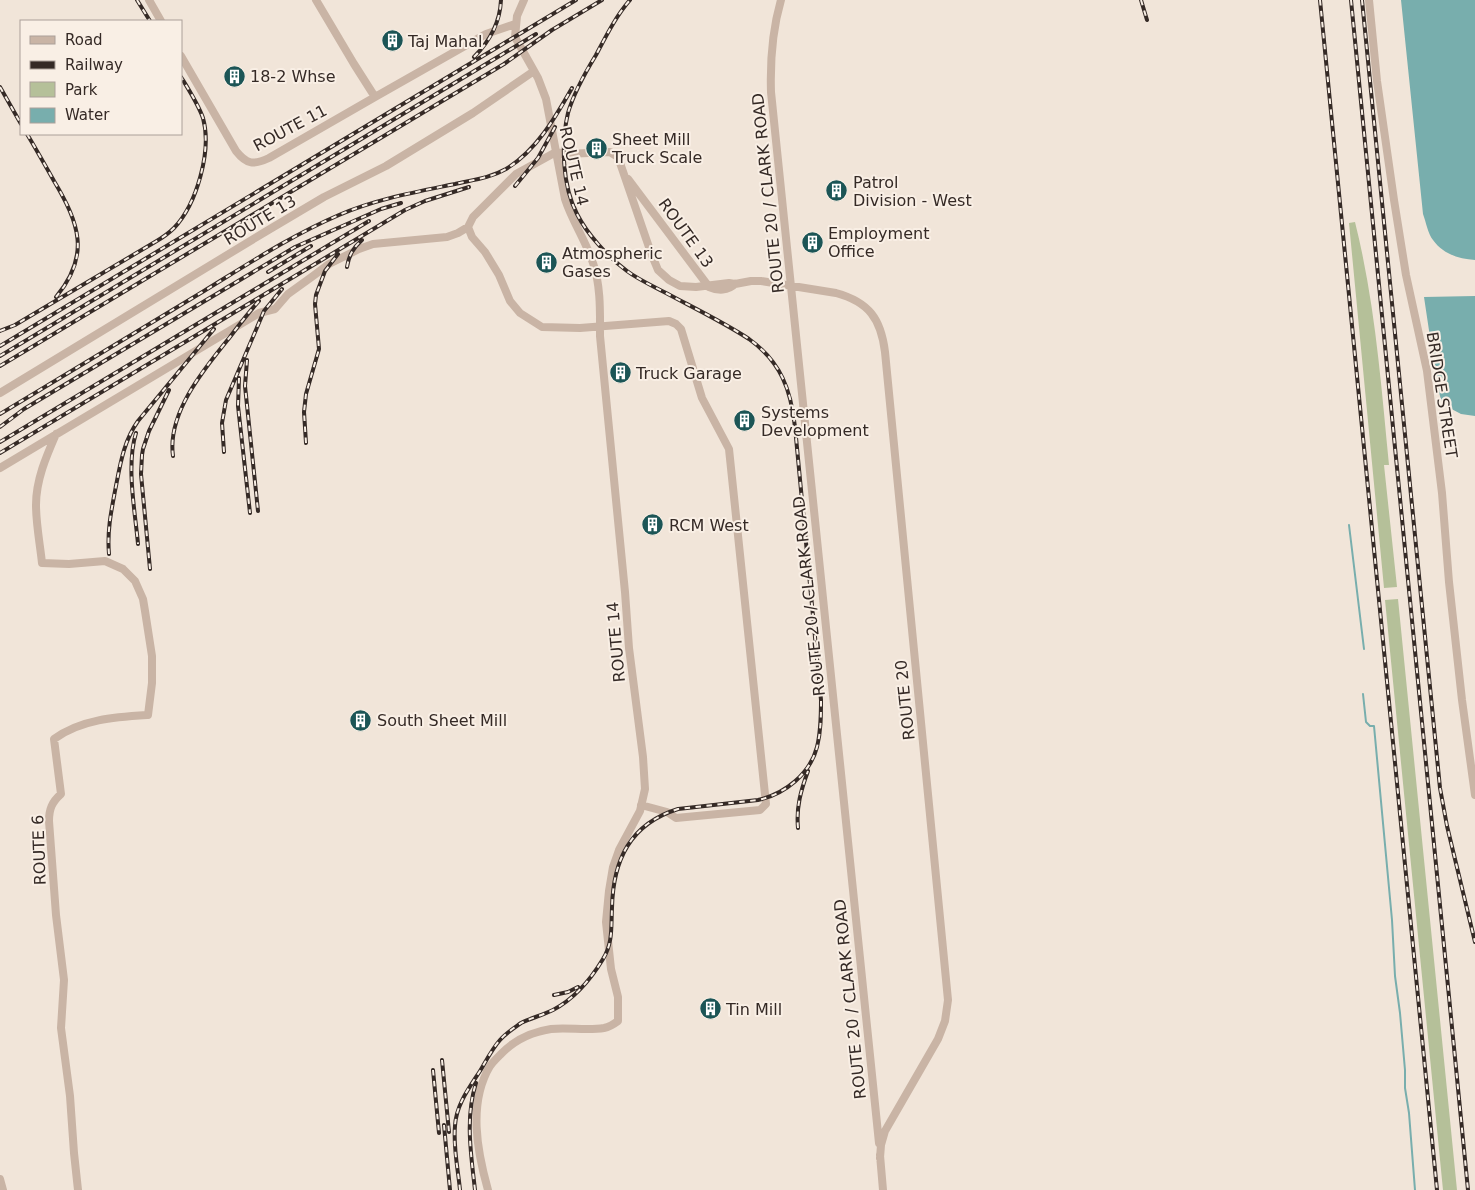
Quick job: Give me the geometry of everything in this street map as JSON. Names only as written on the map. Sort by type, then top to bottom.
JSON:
[{"type":"street","points":[[149,0],[160,20]]},
{"type":"street","points":[[316,0],[375,97],[486,34],[515,24],[524,0]]},
{"type":"street","name":"ROUTE 20 / CLARK ROAD","points":[[781,0],[772,38],[771,83],[882,1190]]},
{"type":"street","name":"BRIDGE STREET","points":[[1369,0],[1377,81],[1394,200],[1406,275],[1427,371],[1442,493],[1449,582],[1461,691],[1475,795]]},
{"type":"street","name":"ROUTE 14","points":[[488,1190],[480,1165],[477,1118],[480,1089],[490,1065],[509,1046],[530,1034],[552,1029],[606,1028],[618,1022],[618,997],[611,969],[606,922],[609,891],[612,867],[640,811],[645,789],[643,757],[629,648],[595,268],[568,209],[546,99],[534,70],[515,37],[515,24]]},
{"type":"street","name":"ROUTE 11","points":[[182,58],[236,151],[243,159],[249,162],[256,163],[269,158],[375,97]]},
{"type":"street","name":"ROUTE 13","points":[[0,393],[324,197],[386,166],[473,113],[534,70]]},
{"type":"street","points":[[0,468],[258,313],[275,309],[288,294],[342,257],[373,244],[447,237],[458,233],[468,227],[472,217],[516,174],[556,152]]},
{"type":"street","name":"ROUTE 13","points":[[556,152],[567,154],[610,152],[618,157],[658,270],[669,280],[680,286],[709,286],[721,290],[730,288],[735,284],[751,281],[791,286]]},
{"type":"street","name":"ROUTE 13","points":[[624,172],[709,286]]},
{"type":"street","points":[[468,227],[472,237],[485,252],[499,276],[510,302],[520,313],[542,327],[573,328],[669,321],[682,329],[702,398],[729,449],[766,804],[760,810],[676,818],[667,812],[641,806]]},
{"type":"street","name":"ROUTE 20","points":[[791,286],[848,296],[864,306],[872,314],[880,327],[886,360],[948,1000],[938,1040],[885,1131],[880,1145],[880,1158]]},
{"type":"street","name":"ROUTE 6","points":[[56,434],[42,471],[36,504],[42,563],[69,564],[105,561],[117,565],[131,574],[142,599],[152,663],[152,683],[148,715],[92,721],[54,739],[60,794],[52,804],[49,821],[56,914],[64,980],[61,1028],[70,1096],[78,1190]]},
{"type":"street","points":[[0,1179],[3,1190]]},
{"type":"green space","points":[[1355,222],[1368,282],[1376,343],[1389,465],[1384,465],[1397,587],[1384,588],[1349,223]]},
{"type":"green space","points":[[1398,599],[1457,1190],[1443,1190],[1385,600]]},
{"type":"water","points":[[1401,0],[1475,0],[1475,260],[1457,257],[1437,245],[1428,231],[1423,214]]},
{"type":"water","points":[[1475,296],[1475,416],[1461,414],[1442,404],[1437,384],[1424,297]]},
{"type":"waterway","points":[[1349,525],[1364,649]]},
{"type":"waterway","points":[[1363,694],[1366,722],[1370,726],[1374,726],[1415,1190]]},
{"type":"railway","points":[[137,0],[149,20]]},
{"type":"railway","points":[[474,57],[485,45],[493,31],[499,16],[501,0]]},
{"type":"railway","points":[[0,346],[576,0]]},
{"type":"railway","points":[[0,366],[504,64],[552,30],[602,0]]},
{"type":"railway","points":[[460,1190],[455,1134],[456,1118],[464,1097],[502,1037],[521,1023],[553,1010],[568,1000],[581,988],[598,966],[606,953],[610,941],[616,874],[627,846],[636,834],[661,816],[678,809],[758,800],[778,793],[787,788],[809,766],[814,757],[819,735],[821,700],[795,427],[791,401],[777,367],[749,339],[641,280],[620,265],[605,252],[586,229],[577,214],[568,190],[564,164],[564,137],[570,105],[607,33],[630,0]]},
{"type":"railway","points":[[1141,0],[1147,20]]},
{"type":"railway","points":[[1320,0],[1437,1190]]},
{"type":"railway","points":[[1351,0],[1468,1190]]},
{"type":"railway","points":[[1362,0],[1440,788],[1447,826],[1475,942]]},
{"type":"railway","points":[[0,356],[536,34]]},
{"type":"railway","points":[[0,331],[15,325],[158,240],[172,230],[182,218],[196,191],[204,161],[205,145],[203,118],[182,79]]},
{"type":"railway","points":[[0,87],[20,122]]},
{"type":"railway","points":[[0,414],[270,250],[322,223],[353,209],[382,200],[494,175],[506,169],[517,162],[536,143],[552,122],[572,88]]},
{"type":"railway","points":[[515,186],[538,158],[555,127]]},
{"type":"railway","points":[[28,135],[63,196],[75,225],[78,239],[74,267],[67,282],[56,297]]},
{"type":"railway","points":[[0,453],[405,210],[425,201],[469,187]]},
{"type":"railway","points":[[0,427],[24,409],[295,247],[381,209],[401,203]]},
{"type":"railway","points":[[0,442],[369,221]]},
{"type":"railway","points":[[347,267],[352,252],[362,240]]},
{"type":"railway","points":[[268,272],[311,246]]},
{"type":"railway","points":[[306,443],[304,412],[306,394],[319,349],[316,295],[325,271],[338,254]]},
{"type":"railway","points":[[224,452],[222,423],[226,400],[264,311],[282,289]]},
{"type":"railway","points":[[173,456],[176,424],[190,392],[209,363],[259,301]]},
{"type":"railway","points":[[109,554],[109,530],[112,507],[125,446],[129,437],[138,421],[214,329]]},
{"type":"railway","points":[[247,360],[245,386],[258,511]]},
{"type":"railway","points":[[239,378],[238,406],[250,513]]},
{"type":"railway","points":[[150,569],[141,474],[142,455],[149,431],[169,390]]},
{"type":"railway","points":[[136,433],[131,473],[138,544]]},
{"type":"railway","points":[[798,828],[800,799],[808,771]]},
{"type":"railway","points":[[554,995],[568,992],[578,987]]},
{"type":"railway","points":[[442,1060],[449,1132]]},
{"type":"railway","points":[[433,1070],[439,1133]]},
{"type":"railway","points":[[475,1190],[470,1123],[476,1083]]},
{"type":"railway","points":[[444,1125],[450,1190]]},
{"type":"place","name":"Taj Mahal","points":[[392,41]]},
{"type":"place","name":"18-2 Whse","points":[[234,76]]},
{"type":"place","name":"Sheet Mill Truck Scale","points":[[596,148]]},
{"type":"place","name":"Patrol Division - West","points":[[837,191]]},
{"type":"place","name":"Employment Office","points":[[812,242]]},
{"type":"place","name":"Atmospheric Gases","points":[[546,262]]},
{"type":"place","name":"Truck Garage","points":[[620,373]]},
{"type":"place","name":"Systems Development","points":[[745,421]]},
{"type":"place","name":"RCM West","points":[[653,525]]},
{"type":"place","name":"South Sheet Mill","points":[[361,720]]},
{"type":"place","name":"Tin Mill","points":[[710,1009]]}]
